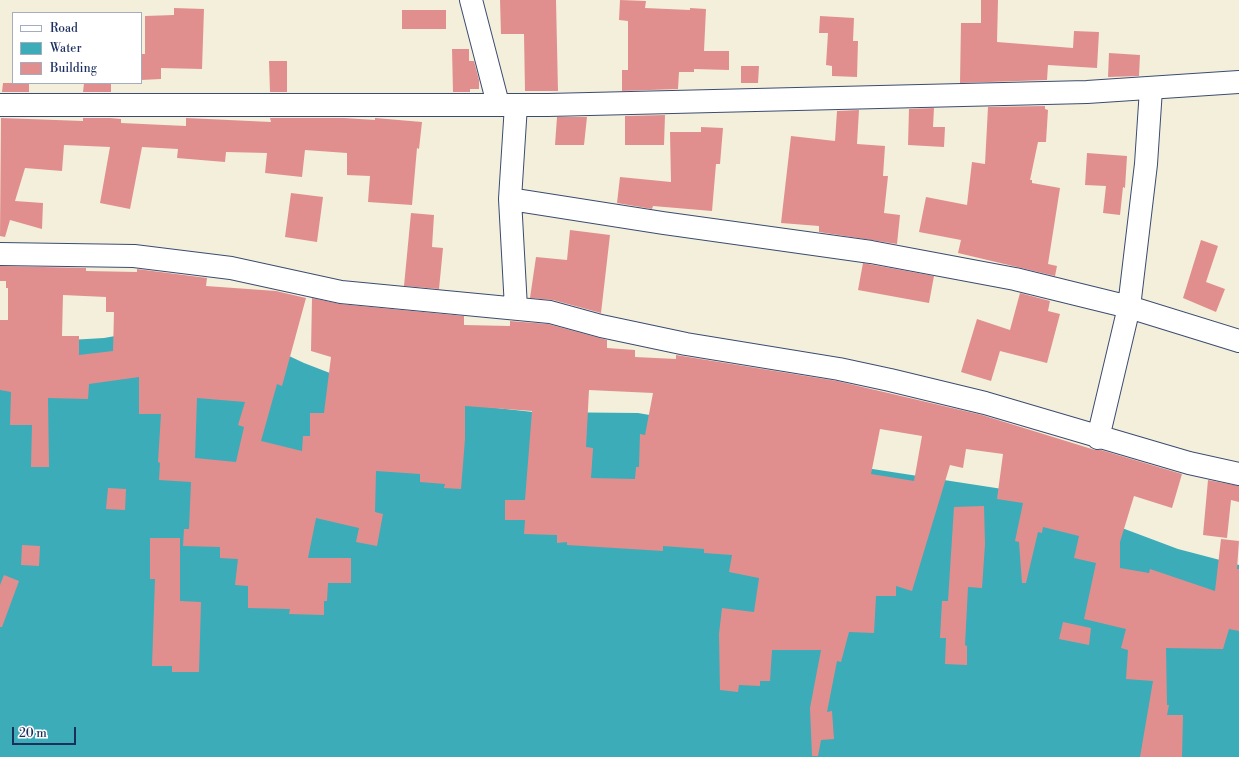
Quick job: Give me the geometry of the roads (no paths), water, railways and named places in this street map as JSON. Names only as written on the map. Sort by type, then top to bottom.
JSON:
[{"type":"street","points":[[470,0],[507,105],[516,308]]},
{"type":"street","points":[[0,105],[507,105],[1064,93],[1151,89],[1239,82]]},
{"type":"street","points":[[1098,438],[1129,307],[1146,164],[1151,89]]},
{"type":"street","points":[[510,199],[663,223],[871,252],[1015,278],[1129,307],[1239,341]]},
{"type":"street","points":[[0,254],[142,257],[231,268],[341,292],[550,312],[686,344],[846,370],[985,403],[1098,438],[1189,463],[1239,474]]},
{"type":"water","points":[[132,333],[272,348],[335,375],[451,403],[533,412],[638,413],[714,426],[866,468],[1009,490],[1098,519],[1178,549],[1239,565],[1239,757],[0,757],[0,344],[104,338]]}]
